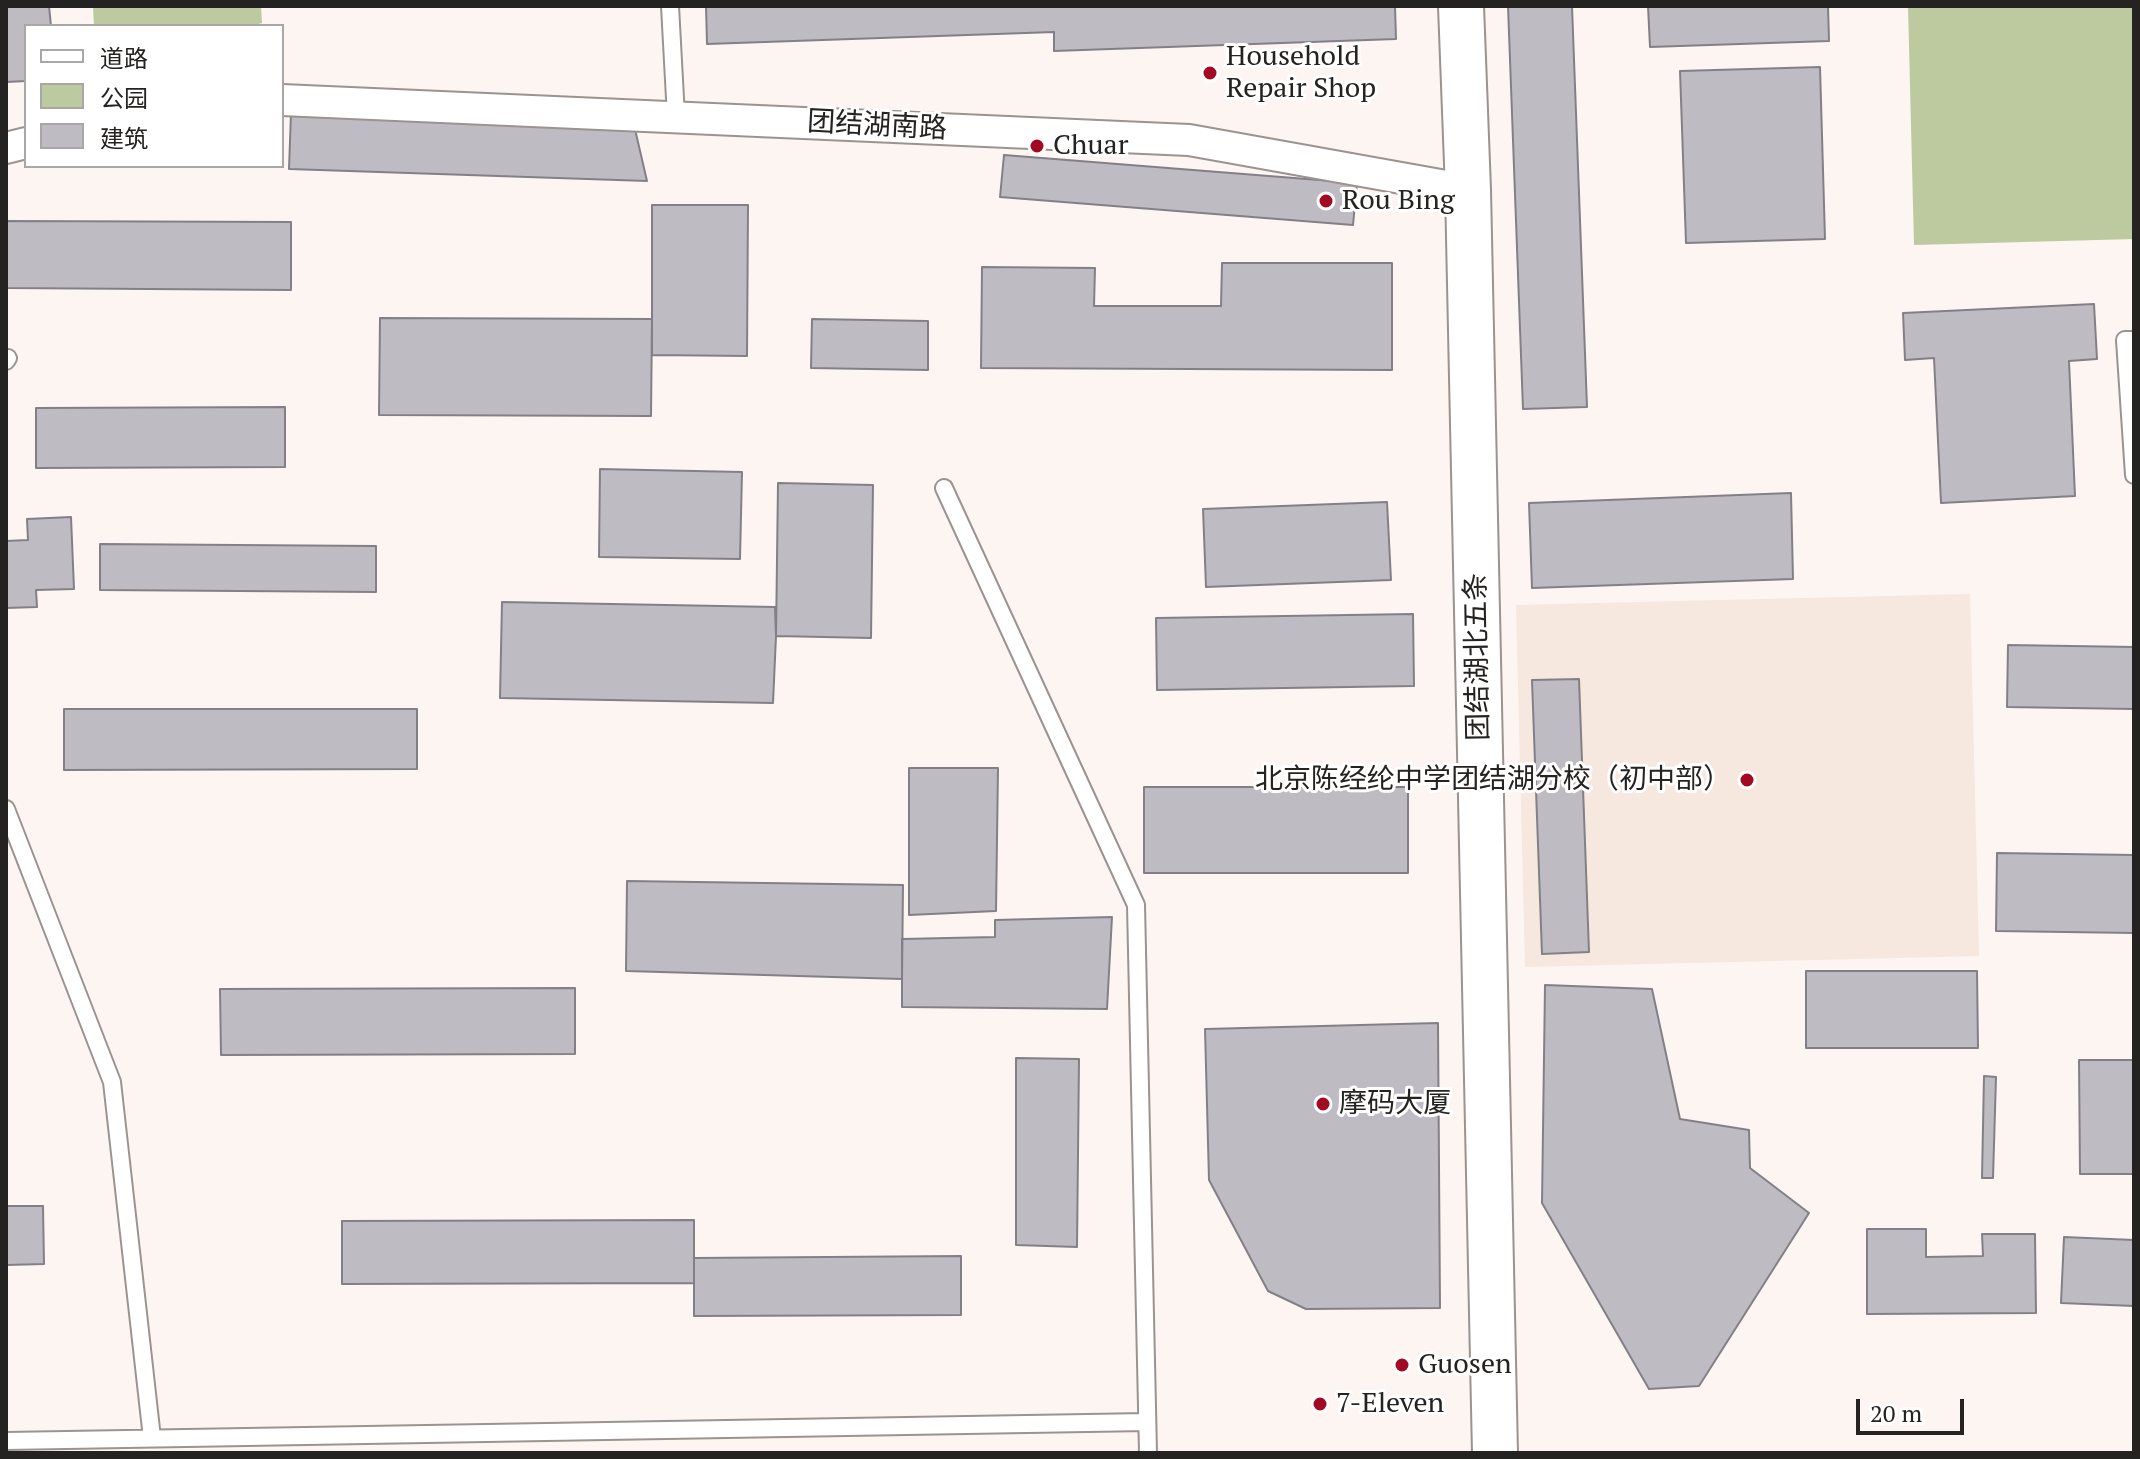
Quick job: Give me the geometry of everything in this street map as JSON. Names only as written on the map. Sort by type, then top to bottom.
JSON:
[{"type":"street","name":"团结湖北五条","points":[[1461,6],[1468,190],[1495,1453]]},
{"type":"street","name":"团结湖南路","points":[[284,100],[1189,140],[1468,190]]},
{"type":"lane","points":[[670,6],[676,117]]},
{"type":"lane","points":[[2134,340],[2125,340],[2134,475]]},
{"type":"lane","points":[[944,488],[1136,905],[1148,1453]]},
{"type":"lane","points":[[6,809],[12,836],[112,1082],[152,1438]]},
{"type":"lane","points":[[6,1441],[1147,1422]]},
{"type":"shaded area","name":"北京陈经纶中学团结湖分校（初中部）","points":[[1970,594],[1979,956],[1525,967],[1516,605]]},
{"type":"green space","points":[[93,6],[261,6],[262,23],[258,24],[94,24]]},
{"type":"green space","points":[[1908,6],[2134,6],[2134,239],[1914,245]]},
{"type":"building","points":[[6,6],[49,6],[51,24],[24,24],[24,81],[6,82]]},
{"type":"building","points":[[706,6],[1395,6],[1396,39],[1054,51],[1054,32],[707,44]]},
{"type":"building","points":[[1508,6],[1572,6],[1587,407],[1523,409]]},
{"type":"building","points":[[1648,6],[1828,6],[1829,41],[1650,47]]},
{"type":"building","points":[[1820,67],[1825,239],[1686,243],[1680,71]]},
{"type":"building","points":[[291,113],[634,125],[647,181],[289,169]]},
{"type":"building","points":[[1004,155],[1357,183],[1353,225],[1000,197]]},
{"type":"building","points":[[652,205],[748,205],[747,356],[652,355]]},
{"type":"building","points":[[6,221],[291,222],[291,290],[6,288]]},
{"type":"building","points":[[1222,263],[1392,263],[1392,370],[981,368],[982,267],[1095,268],[1094,306],[1221,306]]},
{"type":"building","points":[[2094,304],[2097,359],[2069,361],[2075,496],[1941,503],[1934,358],[1905,360],[1903,313]]},
{"type":"building","points":[[380,318],[652,319],[651,416],[379,415]]},
{"type":"building","points":[[812,319],[928,321],[928,370],[811,368]]},
{"type":"building","points":[[285,407],[285,467],[36,468],[36,408]]},
{"type":"building","points":[[600,469],[742,472],[740,559],[599,557]]},
{"type":"building","points":[[778,483],[873,485],[871,638],[776,636]]},
{"type":"building","points":[[1791,493],[1793,579],[1532,588],[1529,503]]},
{"type":"building","points":[[1387,502],[1391,580],[1206,587],[1203,509]]},
{"type":"building","points":[[71,517],[74,589],[36,590],[37,607],[6,608],[6,541],[28,540],[27,519]]},
{"type":"building","points":[[100,544],[376,546],[376,592],[100,590]]},
{"type":"building","points":[[502,602],[775,607],[773,703],[500,698]]},
{"type":"building","points":[[1413,614],[1414,686],[1157,690],[1156,618]]},
{"type":"building","points":[[2008,645],[2134,647],[2134,709],[2007,707]]},
{"type":"building","points":[[1579,679],[1589,952],[1542,954],[1532,680]]},
{"type":"building","points":[[64,709],[417,709],[417,769],[64,770]]},
{"type":"building","points":[[909,768],[998,768],[996,911],[909,915]]},
{"type":"building","points":[[1144,787],[1408,787],[1408,873],[1144,873]]},
{"type":"building","points":[[1997,853],[2134,855],[2134,933],[1996,931]]},
{"type":"building","points":[[627,881],[903,885],[902,979],[626,971]]},
{"type":"building","points":[[1112,917],[1107,1009],[902,1007],[902,939],[995,937],[995,920]]},
{"type":"building","points":[[1806,971],[1977,971],[1978,1048],[1806,1048]]},
{"type":"building","points":[[1545,985],[1652,989],[1680,1119],[1749,1130],[1750,1168],[1809,1213],[1699,1386],[1649,1389],[1542,1203]]},
{"type":"building","points":[[575,988],[575,1054],[221,1055],[220,989]]},
{"type":"building","name":"摩码大厦","points":[[1438,1023],[1440,1308],[1306,1309],[1268,1291],[1209,1180],[1205,1029]]},
{"type":"building","points":[[1016,1058],[1079,1059],[1077,1247],[1016,1245]]},
{"type":"building","points":[[2079,1060],[2134,1060],[2134,1174],[2080,1174]]},
{"type":"building","points":[[1984,1076],[1996,1077],[1993,1178],[1982,1178]]},
{"type":"building","points":[[6,1206],[43,1206],[44,1264],[6,1265]]},
{"type":"building","points":[[694,1220],[694,1283],[342,1284],[342,1221]]},
{"type":"building","points":[[1867,1229],[1926,1229],[1926,1257],[1983,1256],[1982,1234],[2035,1234],[2036,1313],[1867,1314]]},
{"type":"building","points":[[2064,1237],[2134,1240],[2134,1306],[2061,1303]]},
{"type":"building","points":[[961,1256],[961,1315],[694,1316],[694,1258]]},
{"type":"place","name":"Household Repair Shop","points":[[1210,73]]},
{"type":"place","name":"Chuar","points":[[1037,146]]},
{"type":"place","name":"Rou Bing","points":[[1326,201]]},
{"type":"place","name":"北京陈经纶中学团结湖分校（初中部）","points":[[1747,780]]},
{"type":"place","name":"摩码大厦","points":[[1323,1104]]},
{"type":"place","name":"Guosen","points":[[1402,1365]]},
{"type":"place","name":"7-Eleven","points":[[1320,1404]]}]
